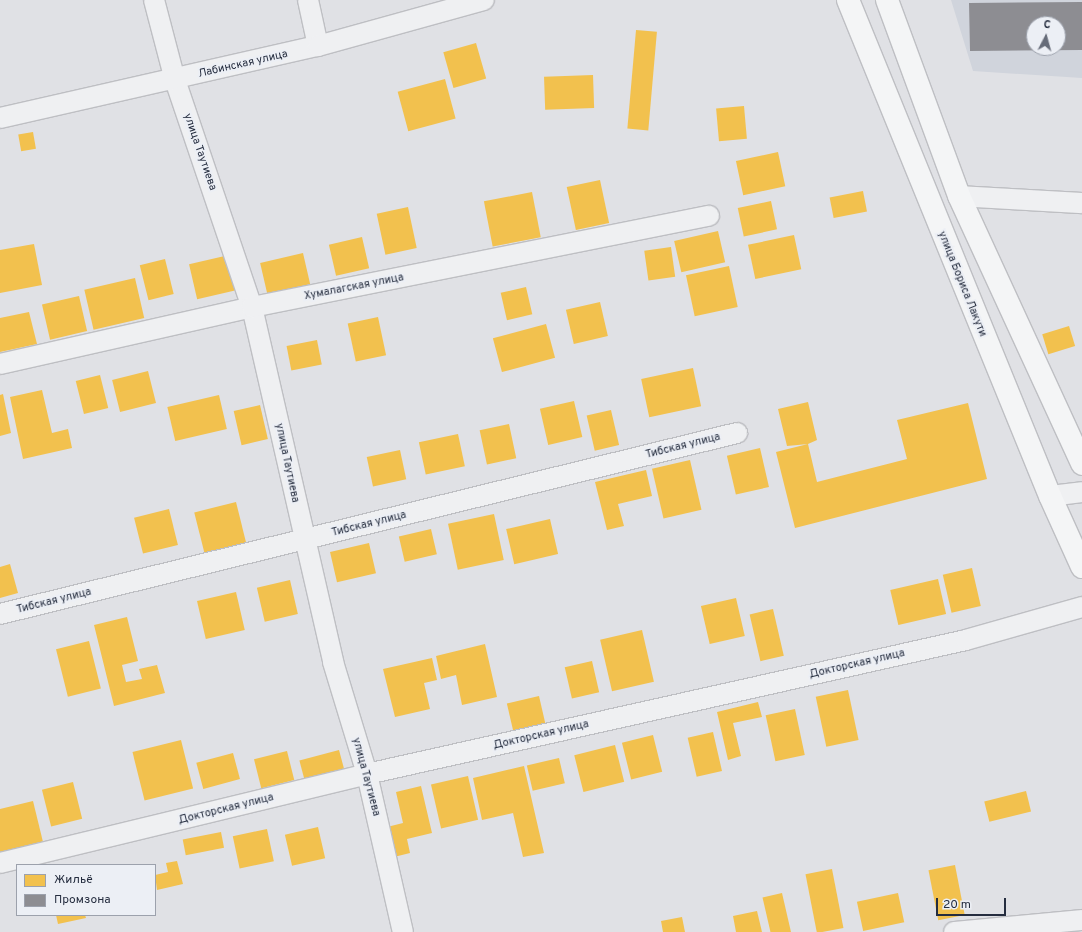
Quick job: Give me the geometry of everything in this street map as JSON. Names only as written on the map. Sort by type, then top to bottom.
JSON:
[{"type":"main road","name":"улица Бориса Лакути","points":[[848,0],[1050,496],[1082,567]]},
{"type":"main road","points":[[888,0],[959,196],[1082,464]]},
{"type":"street","name":"улица Таутиева","points":[[154,0],[175,80],[252,307],[333,662],[367,774],[403,932]]},
{"type":"street","points":[[308,0],[318,46]]},
{"type":"street","name":"Лабинская улица","points":[[0,118],[175,80],[318,46],[484,0]]},
{"type":"street","points":[[959,196],[1082,203]]},
{"type":"street","name":"Хумалагская улица","points":[[0,364],[252,307],[709,216]]},
{"type":"street","name":"Тибская улица","points":[[0,614],[737,432]]},
{"type":"street","points":[[1050,496],[1082,492]]},
{"type":"street","name":"Докторская улица","points":[[0,863],[367,774],[966,640],[1082,607]]},
{"type":"street","points":[[954,932],[1082,920]]},
{"type":"shaded area","points":[[951,0],[1082,0],[1082,78],[973,71]]},
{"type":"building: Жильё","points":[[636,30],[657,32],[648,130],[627,129]]},
{"type":"building: Жильё","points":[[476,43],[486,79],[454,88],[443,52]]},
{"type":"building: Жильё","points":[[593,75],[594,108],[545,110],[544,77]]},
{"type":"building: Жильё","points":[[445,79],[456,119],[408,131],[398,92]]},
{"type":"building: Жильё","points":[[744,106],[747,139],[719,141],[716,108]]},
{"type":"building: Жильё","points":[[33,132],[36,149],[21,151],[18,135]]},
{"type":"building: Жильё","points":[[778,152],[785,186],[743,195],[736,161]]},
{"type":"building: Жильё","points":[[600,180],[609,223],[576,230],[567,187]]},
{"type":"building: Жильё","points":[[863,191],[867,212],[834,218],[830,197]]},
{"type":"building: Жильё","points":[[532,192],[541,237],[493,247],[484,201]]},
{"type":"building: Жильё","points":[[771,201],[777,229],[744,236],[738,208]]},
{"type":"building: Жильё","points":[[408,207],[417,248],[385,255],[377,214]]},
{"type":"building: Жильё","points":[[718,231],[725,262],[681,272],[674,241]]},
{"type":"building: Жильё","points":[[794,235],[801,269],[755,279],[748,245]]},
{"type":"building: Жильё","points":[[362,237],[369,268],[336,276],[329,245]]},
{"type":"building: Жильё","points":[[34,244],[42,285],[0,293],[0,250]]},
{"type":"building: Жильё","points":[[671,247],[675,277],[648,280],[644,251]]},
{"type":"building: Жильё","points":[[303,253],[310,284],[267,294],[260,263]]},
{"type":"building: Жильё","points":[[229,255],[237,290],[197,299],[189,264]]},
{"type":"building: Жильё","points":[[165,259],[174,294],[148,300],[140,265]]},
{"type":"building: Жильё","points":[[729,266],[738,307],[695,316],[686,275]]},
{"type":"building: Жильё","points":[[135,278],[144,318],[94,330],[84,290]]},
{"type":"building: Жильё","points":[[526,287],[532,314],[507,320],[501,293]]},
{"type":"building: Жильё","points":[[79,296],[87,331],[50,340],[42,305]]},
{"type":"building: Жильё","points":[[600,302],[608,336],[574,344],[566,310]]},
{"type":"building: Жильё","points":[[29,312],[37,344],[0,352],[0,318]]},
{"type":"building: Жильё","points":[[378,317],[386,355],[356,362],[348,323]]},
{"type":"building: Жильё","points":[[546,324],[555,358],[502,372],[493,338]]},
{"type":"building: Жильё","points":[[1069,326],[1075,346],[1048,354],[1042,334]]},
{"type":"building: Жильё","points":[[317,340],[322,365],[291,370],[287,346]]},
{"type":"building: Жильё","points":[[693,368],[701,406],[649,417],[641,379]]},
{"type":"building: Жильё","points":[[148,371],[156,403],[120,412],[112,380]]},
{"type":"building: Жильё","points":[[100,375],[108,408],[84,414],[76,381]]},
{"type":"building: Жильё","points":[[42,390],[52,433],[68,429],[72,448],[23,459],[10,397]]},
{"type":"building: Жильё","points":[[3,394],[11,433],[0,436],[0,395]]},
{"type":"building: Жильё","points":[[219,395],[227,429],[175,441],[167,407]]},
{"type":"building: Жильё","points":[[574,401],[582,437],[548,445],[540,409]]},
{"type":"building: Жильё","points":[[808,402],[817,440],[808,444],[787,446],[778,409]]},
{"type":"building: Жильё","points":[[968,403],[987,479],[795,528],[776,452],[808,444],[817,482],[907,459],[897,420]]},
{"type":"building: Жильё","points":[[260,405],[268,439],[242,445],[234,411]]},
{"type":"building: Жильё","points":[[611,410],[619,445],[595,451],[587,416]]},
{"type":"building: Жильё","points":[[509,424],[516,458],[487,464],[480,430]]},
{"type":"building: Жильё","points":[[458,434],[465,466],[426,475],[419,442]]},
{"type":"building: Жильё","points":[[760,448],[769,487],[736,495],[727,456]]},
{"type":"building: Жильё","points":[[400,450],[406,479],[373,486],[367,457]]},
{"type":"building: Жильё","points":[[690,460],[701,510],[663,518],[652,469]]},
{"type":"building: Жильё","points":[[646,470],[652,496],[618,504],[624,526],[607,530],[595,482]]},
{"type":"building: Жильё","points":[[236,502],[247,545],[205,555],[194,512]]},
{"type":"building: Жильё","points":[[169,509],[178,545],[143,554],[134,518]]},
{"type":"building: Жильё","points":[[494,514],[504,560],[458,570],[448,524]]},
{"type":"building: Жильё","points":[[550,519],[558,554],[514,564],[506,529]]},
{"type":"building: Жильё","points":[[431,529],[437,554],[405,562],[399,536]]},
{"type":"building: Жильё","points":[[369,543],[376,573],[337,582],[330,552]]},
{"type":"building: Жильё","points":[[10,564],[18,593],[0,598],[0,567]]},
{"type":"building: Жильё","points":[[972,568],[981,606],[952,613],[943,575]]},
{"type":"building: Жильё","points":[[938,579],[946,614],[898,625],[890,590]]},
{"type":"building: Жильё","points":[[290,580],[298,614],[265,622],[257,588]]},
{"type":"building: Жильё","points":[[236,592],[245,630],[206,639],[197,601]]},
{"type":"building: Жильё","points":[[736,598],[745,636],[710,644],[701,606]]},
{"type":"building: Жильё","points":[[773,609],[784,656],[760,661],[750,614]]},
{"type":"building: Жильё","points":[[127,617],[138,661],[122,665],[126,682],[142,679],[139,669],[157,665],[165,693],[114,706],[94,625]]},
{"type":"building: Жильё","points":[[642,630],[654,682],[612,691],[600,640]]},
{"type":"building: Жильё","points":[[89,641],[101,689],[68,697],[56,649]]},
{"type":"building: Жильё","points":[[485,644],[497,697],[462,705],[456,675],[441,679],[436,656]]},
{"type":"building: Жильё","points":[[432,658],[437,680],[424,683],[430,709],[395,717],[383,669]]},
{"type":"building: Жильё","points":[[592,661],[599,692],[572,698],[565,667]]},
{"type":"building: Жильё","points":[[848,690],[859,740],[826,747],[816,697]]},
{"type":"building: Жильё","points":[[539,696],[546,727],[514,735],[507,703]]},
{"type":"building: Жильё","points":[[758,702],[762,717],[733,723],[741,756],[728,760],[717,712]]},
{"type":"building: Жильё","points":[[795,709],[805,755],[775,761],[766,715]]},
{"type":"building: Жильё","points":[[713,732],[722,771],[697,777],[688,738]]},
{"type":"building: Жильё","points":[[653,735],[662,772],[631,780],[622,743]]},
{"type":"building: Жильё","points":[[181,740],[193,789],[145,801],[132,752]]},
{"type":"building: Жильё","points":[[615,745],[624,782],[583,792],[574,755]]},
{"type":"building: Жильё","points":[[339,750],[344,769],[305,780],[299,761]]},
{"type":"building: Жильё","points":[[287,751],[294,780],[261,788],[254,759]]},
{"type":"building: Жильё","points":[[233,753],[240,779],[203,789],[196,763]]},
{"type":"building: Жильё","points":[[559,758],[565,783],[533,791],[527,765]]},
{"type":"building: Жильё","points":[[524,766],[544,853],[523,857],[513,813],[482,820],[473,778]]},
{"type":"building: Жильё","points":[[468,776],[478,820],[441,828],[431,785]]},
{"type":"building: Жильё","points":[[73,782],[82,819],[51,827],[42,790]]},
{"type":"building: Жильё","points":[[421,786],[432,833],[407,839],[410,853],[394,857],[387,827],[403,823],[396,792]]},
{"type":"building: Жильё","points":[[1026,791],[1031,811],[989,822],[984,801]]},
{"type":"building: Жильё","points":[[33,801],[43,842],[0,853],[0,809]]},
{"type":"building: Жильё","points":[[318,827],[325,858],[292,866],[285,835]]},
{"type":"building: Жильё","points":[[267,829],[274,861],[240,869],[233,836]]},
{"type":"building: Жильё","points":[[221,832],[224,848],[186,855],[183,839]]},
{"type":"building: Жильё","points":[[177,861],[183,884],[157,890],[156,875],[168,872],[166,863]]},
{"type":"building: Жильё","points":[[955,865],[965,915],[938,920],[928,870]]},
{"type":"building: Жильё","points":[[832,869],[843,928],[817,932],[805,874]]},
{"type":"building: Жильё","points":[[782,893],[791,932],[770,932],[763,897]]},
{"type":"building: Жильё","points":[[898,893],[904,922],[863,931],[857,902]]},
{"type":"building: Жильё","points":[[757,911],[762,932],[736,932],[733,916]]},
{"type":"building: Жильё","points":[[56,916],[85,916],[86,918],[58,924]]},
{"type":"building: Жильё","points":[[682,917],[685,932],[663,932],[661,921]]},
{"type":"building: Промзона","points":[[1082,2],[1082,50],[1066,50],[1066,16],[1026,16],[1026,50],[970,51],[969,3]]}]
